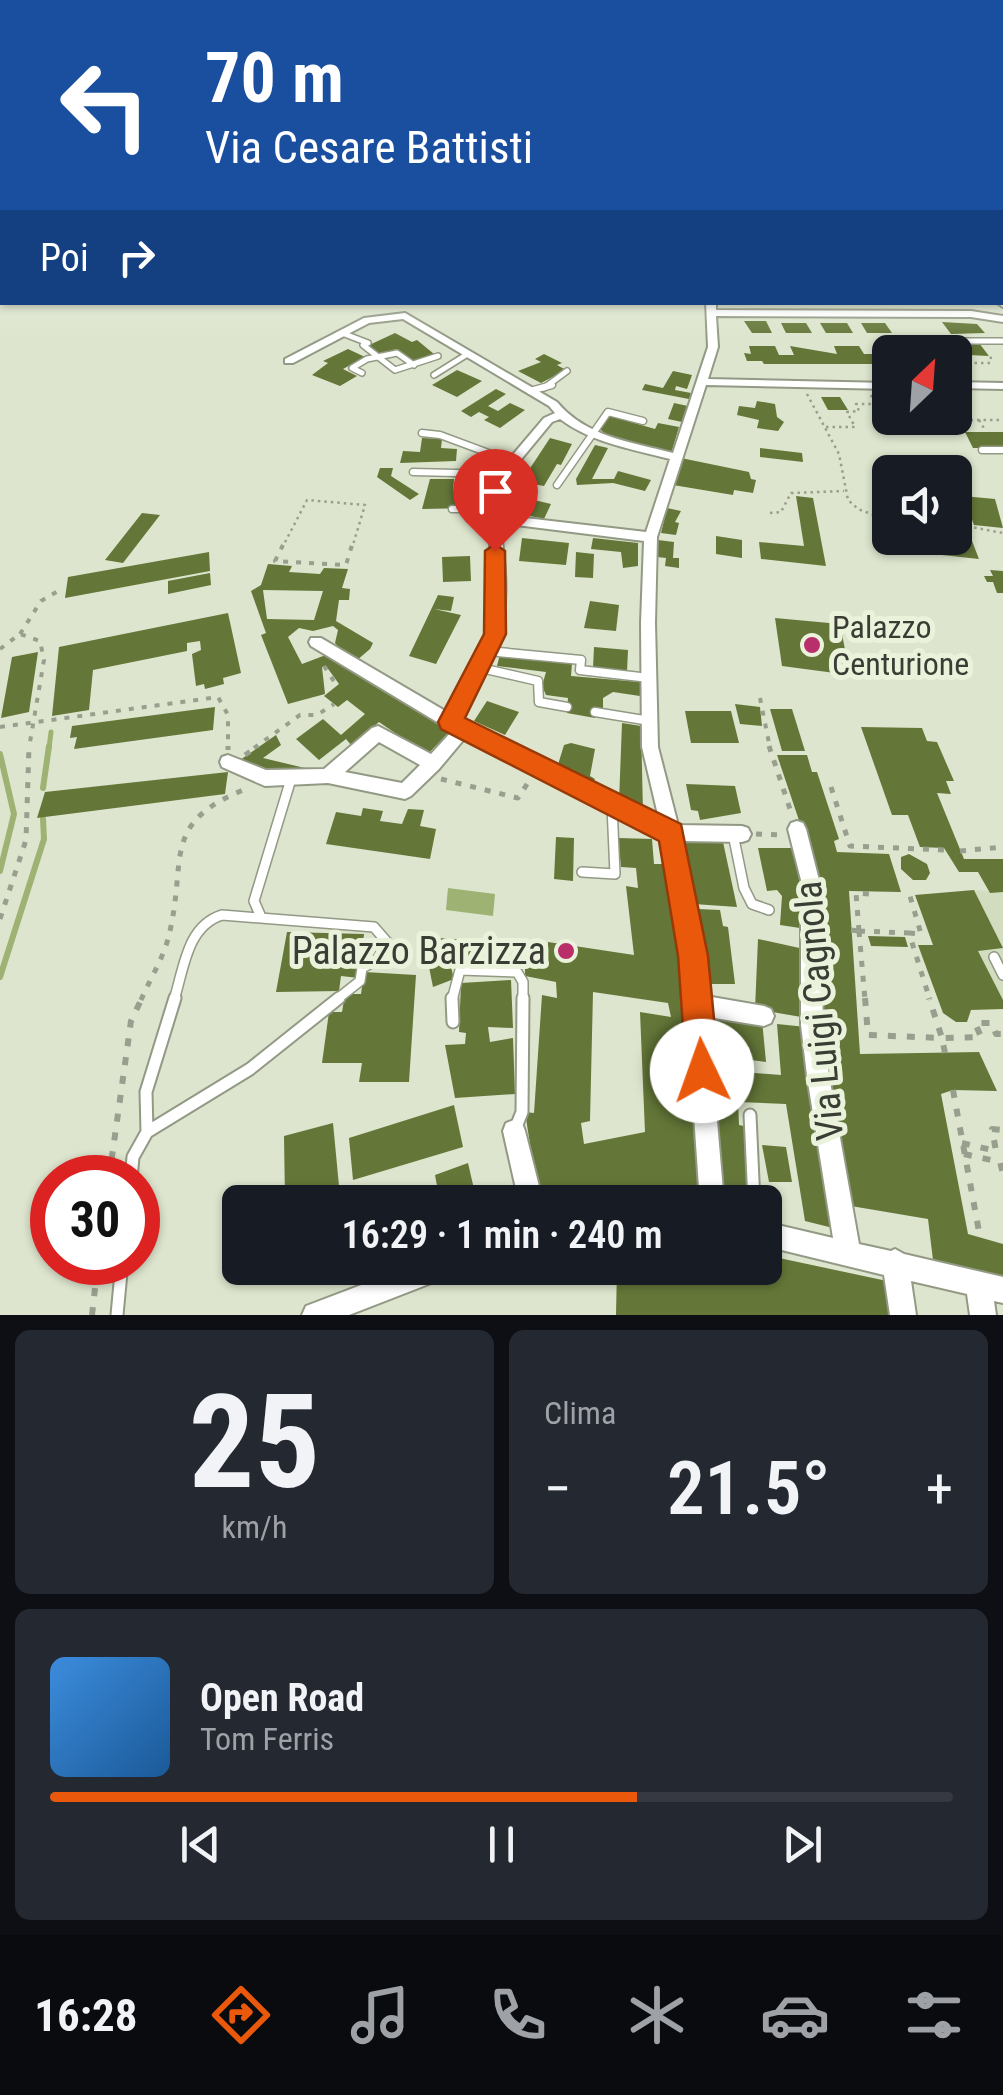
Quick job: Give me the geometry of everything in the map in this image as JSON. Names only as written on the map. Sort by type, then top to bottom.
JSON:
[{"type":"street","points":[[970,314],[1000,305]]},
{"type":"street","points":[[711,1185],[699,1005],[671,833],[650,746],[649,678],[652,536],[713,347],[712,308],[970,314],[1003,319]]},
{"type":"street","points":[[289,362],[367,320],[404,316],[553,404],[560,416],[592,432],[675,457]]},
{"type":"street","points":[[702,382],[872,386]]},
{"type":"street","points":[[972,385],[1003,386]]},
{"type":"street","points":[[231,763],[266,778],[328,776],[405,791],[427,769],[457,726],[495,634],[497,584],[490,495],[498,474],[548,420],[560,416]]},
{"type":"street","points":[[492,514],[652,536]]},
{"type":"street","points":[[316,642],[457,726],[671,833],[737,834]]},
{"type":"street","points":[[328,776],[378,734],[427,769]]},
{"type":"street","name":"Via Luigi Cagnola","points":[[798,832],[810,880],[812,1025],[848,1252]]},
{"type":"street","points":[[699,1005],[764,1016]]},
{"type":"street","points":[[514,1132],[527,1185]]},
{"type":"street","points":[[782,1238],[990,1287],[983,1315]]},
{"type":"street","points":[[895,1262],[902,1315]]},
{"type":"street","points":[[315,1315],[394,1285]]},
{"type":"lane","points":[[342,332],[368,342],[363,346],[396,370],[438,356]]},
{"type":"lane","points":[[972,341],[1003,341]]},
{"type":"lane","points":[[362,374],[352,368],[397,352],[414,365]]},
{"type":"lane","points":[[434,375],[466,355]]},
{"type":"lane","points":[[530,391],[551,386],[567,371]]},
{"type":"lane","points":[[557,485],[608,412],[644,422]]},
{"type":"lane","points":[[422,433],[440,435],[510,461]]},
{"type":"lane","points":[[982,450],[1003,450]]},
{"type":"lane","points":[[413,472],[498,474]]},
{"type":"lane","points":[[452,509],[492,514]]},
{"type":"lane","points":[[488,650],[581,660],[580,670],[649,678]]},
{"type":"lane","points":[[481,668],[538,681],[539,702],[567,708]]},
{"type":"lane","points":[[595,712],[650,721]]},
{"type":"lane","points":[[261,917],[254,901],[291,778]]},
{"type":"lane","points":[[582,872],[615,874],[612,806]]},
{"type":"lane","points":[[737,834],[744,888],[752,904],[770,910]]},
{"type":"lane","points":[[134,1155],[147,1132],[250,1069],[360,981],[362,968],[377,960],[387,942],[374,927],[222,914],[206,920],[193,936],[146,1092],[147,1132]]},
{"type":"lane","points":[[994,957],[1003,975]]},
{"type":"lane","points":[[454,1022],[452,994],[460,970],[517,972],[523,982],[522,1112],[514,1132]]},
{"type":"lane","points":[[750,1115],[753,1185]]},
{"type":"lane","points":[[117,1315],[120,1285]]},
{"type":"path","points":[[972,356],[977,363]]},
{"type":"path","points":[[972,363],[990,363],[991,356]]},
{"type":"path","points":[[802,386],[839,454],[844,490],[858,509],[872,514]]},
{"type":"path","points":[[824,427],[855,426],[847,412],[860,411],[856,404],[872,404]]},
{"type":"path","points":[[972,420],[1003,420]]},
{"type":"path","points":[[979,420],[986,430]]},
{"type":"path","points":[[770,513],[781,512],[791,493],[844,490]]},
{"type":"path","points":[[306,500],[365,505],[346,564],[275,561],[306,500]]},
{"type":"path","points":[[972,527],[1003,533]]},
{"type":"path","points":[[0,650],[20,634],[42,601],[58,590]]},
{"type":"path","points":[[0,919],[26,840],[31,724],[44,660],[40,641],[20,634]]},
{"type":"path","points":[[324,666],[337,686]]},
{"type":"path","points":[[0,727],[218,697],[228,715],[231,763]]},
{"type":"path","points":[[737,834],[798,832],[769,746],[760,698]]},
{"type":"path","points":[[231,763],[300,715],[318,716],[334,704]]},
{"type":"path","points":[[427,769],[518,798],[536,768]]},
{"type":"path","points":[[112,1155],[131,1021],[169,938],[185,830],[213,802],[266,778]]},
{"type":"path","points":[[831,788],[850,846],[945,850]]},
{"type":"path","points":[[960,851],[1003,847]]},
{"type":"path","points":[[870,894],[856,893],[855,931],[868,1035],[980,1037],[975,1023],[992,1023],[996,1034],[1003,1034]]},
{"type":"path","points":[[855,931],[920,934],[910,896]]},
{"type":"path","points":[[909,933],[945,1052]]},
{"type":"path","points":[[954,1090],[980,1238]]},
{"type":"path","points":[[962,1143],[996,1151],[992,1129],[1003,1130]]},
{"type":"path","points":[[964,1154],[1000,1162],[1003,1174]]},
{"type":"path","points":[[92,1315],[95,1285]]},
{"type":"shaded area","points":[[448,888],[495,894],[493,916],[446,910]]},
{"type":"shaded area","points":[[974,890],[1003,892],[1003,948]]},
{"type":"shaded area","points":[[1003,948],[1003,1000],[978,951]]},
{"type":"building","points":[[744,321],[766,321],[772,333],[752,333]]},
{"type":"building","points":[[942,322],[977,324],[985,333],[951,334]]},
{"type":"building","points":[[781,323],[806,323],[812,333],[786,333]]},
{"type":"building","points":[[820,323],[847,323],[853,333],[826,333]]},
{"type":"building","points":[[861,323],[885,323],[892,333],[867,333]]},
{"type":"building","points":[[395,333],[412,342],[417,340],[434,354],[414,362],[396,349],[379,355],[367,346]]},
{"type":"building","points":[[972,343],[979,343],[989,356],[972,355]]},
{"type":"building","points":[[749,346],[775,346],[779,355],[794,355],[790,346],[837,354],[834,346],[859,346],[864,354],[872,354],[872,364],[764,364],[747,361],[744,353],[751,354]]},
{"type":"building","points":[[348,349],[365,357],[343,369],[357,376],[340,386],[312,375],[328,363],[323,361]]},
{"type":"building","points":[[544,354],[562,363],[557,365],[566,370],[541,383],[518,371],[541,362],[535,359]]},
{"type":"building","points":[[457,370],[482,381],[457,397],[432,385]]},
{"type":"building","points":[[673,371],[692,375],[687,389],[676,386],[675,390],[691,393],[689,399],[642,390],[645,384],[663,388]]},
{"type":"building","points":[[496,389],[506,394],[488,406],[498,411],[510,403],[525,410],[500,428],[484,420],[489,417],[479,412],[471,417],[461,411]]},
{"type":"building","points":[[821,397],[840,397],[848,410],[828,410]]},
{"type":"building","points":[[757,401],[775,404],[777,417],[784,422],[778,431],[757,428],[759,420],[737,415],[739,406],[755,408]]},
{"type":"building","points":[[674,403],[688,406],[682,422],[668,419]]},
{"type":"building","points":[[610,416],[655,429],[658,423],[679,427],[671,454],[605,434],[600,429]]},
{"type":"building","points":[[972,432],[1003,432],[1003,448],[973,448],[966,435]]},
{"type":"building","points":[[422,438],[442,439],[441,448],[457,449],[456,461],[400,463],[403,451],[420,452]]},
{"type":"building","points":[[550,438],[572,444],[561,465],[557,464],[544,486],[521,482]]},
{"type":"building","points":[[595,445],[608,448],[592,479],[614,479],[618,471],[651,480],[645,491],[613,483],[577,485],[576,479]]},
{"type":"building","points":[[760,448],[802,453],[803,462],[760,457]]},
{"type":"building","points":[[681,458],[749,472],[751,479],[756,480],[753,493],[734,490],[733,495],[673,485]]},
{"type":"building","points":[[380,468],[393,468],[391,476],[419,494],[410,500],[377,477]]},
{"type":"building","points":[[430,479],[454,479],[453,491],[473,491],[471,508],[422,509]]},
{"type":"building","points":[[513,495],[551,504],[544,519],[504,510]]},
{"type":"building","points":[[796,496],[813,498],[826,566],[761,559],[759,542],[804,546]]},
{"type":"building","points":[[972,497],[995,499],[1003,528],[974,525]]},
{"type":"building","points":[[667,508],[681,511],[675,522],[679,523],[676,535],[661,533]]},
{"type":"building","points":[[142,513],[160,515],[123,563],[105,560]]},
{"type":"building","points":[[716,536],[742,540],[742,558],[716,554]]},
{"type":"building","points":[[522,538],[569,543],[566,565],[519,561]]},
{"type":"building","points":[[593,538],[638,543],[638,566],[623,568],[621,552],[591,549]]},
{"type":"building","points":[[658,540],[674,542],[673,558],[679,558],[679,568],[665,566],[666,558],[657,557]]},
{"type":"building","points":[[972,541],[979,559],[942,555],[972,555]]},
{"type":"building","points":[[209,552],[210,571],[65,598],[68,577]]},
{"type":"building","points":[[576,552],[594,554],[593,578],[575,577]]},
{"type":"building","points":[[470,556],[471,581],[443,582],[442,557]]},
{"type":"building","points":[[268,564],[292,566],[289,572],[320,574],[324,568],[348,569],[342,588],[350,589],[349,600],[339,600],[336,621],[373,643],[356,661],[335,643],[338,630],[333,626],[313,631],[299,628],[288,637],[302,664],[331,653],[369,683],[450,731],[427,755],[379,722],[351,745],[346,739],[319,760],[296,739],[323,719],[341,735],[365,714],[347,700],[338,707],[324,696],[339,684],[326,666],[322,667],[325,694],[288,704],[261,635],[266,633],[251,591],[261,585]],"holes":[[[263,590],[323,591],[314,620],[267,619]]]},
{"type":"building","points":[[990,570],[1003,571],[1003,593],[997,593],[993,582],[987,582],[984,576],[993,576]]},
{"type":"building","points":[[210,573],[211,585],[168,594],[168,581]]},
{"type":"building","points":[[438,595],[454,597],[451,611],[434,609],[461,615],[436,664],[409,656]]},
{"type":"building","points":[[590,601],[619,605],[616,631],[584,628]]},
{"type":"building","points":[[228,613],[241,673],[223,678],[224,684],[205,689],[204,684],[196,686],[192,654],[201,650],[200,641],[187,643],[187,651],[93,670],[89,710],[52,716],[59,647]]},
{"type":"building","name":"Palazzo Centurione","points":[[775,618],[840,624],[850,675],[782,666]]},
{"type":"building","points":[[594,647],[628,650],[627,672],[593,668]]},
{"type":"building","points":[[38,652],[29,712],[1,718],[12,657]]},
{"type":"building","points":[[500,654],[572,663],[571,676],[640,682],[640,696],[613,692],[603,698],[603,709],[595,708],[595,718],[567,713],[568,698],[546,695],[542,686],[546,672],[497,666]]},
{"type":"building","points":[[487,701],[519,712],[505,735],[474,721]]},
{"type":"building","points":[[735,704],[760,707],[762,726],[740,724]]},
{"type":"building","points":[[215,707],[213,730],[74,749],[77,737],[70,738],[72,726]]},
{"type":"building","points":[[770,709],[792,709],[805,751],[782,751]]},
{"type":"building","points":[[685,711],[731,711],[739,743],[691,743]]},
{"type":"building","points":[[622,723],[641,726],[643,812],[619,802]]},
{"type":"building","points":[[861,727],[922,728],[927,741],[937,742],[954,781],[946,781],[951,794],[937,793],[964,859],[1003,859],[1003,892],[990,893],[978,872],[959,872],[944,848],[920,847],[908,815],[892,815]]},
{"type":"building","points":[[276,735],[281,745],[263,758],[309,769],[298,777],[281,776],[240,760]]},
{"type":"building","points":[[564,745],[595,749],[590,776],[595,779],[591,785],[557,768]]},
{"type":"building","points":[[777,755],[807,755],[812,772],[817,772],[839,839],[834,841],[837,852],[889,854],[901,892],[849,891],[860,1054],[979,1052],[997,1091],[953,1090],[941,1094],[968,1234],[1003,1244],[1003,1281],[933,1260],[928,1219],[845,1205],[829,1111],[810,853]]},
{"type":"building","points":[[228,772],[225,794],[37,818],[45,792]]},
{"type":"building","points":[[686,784],[735,786],[741,813],[700,820],[698,811],[691,810]]},
{"type":"building","points":[[363,808],[383,811],[380,821],[402,824],[408,809],[424,810],[420,826],[436,829],[430,859],[326,844],[336,812],[361,816]]},
{"type":"building","points":[[556,837],[574,838],[573,881],[554,879]]},
{"type":"building","points":[[618,838],[652,839],[654,864],[668,864],[693,1021],[705,1185],[536,1185],[525,1112],[534,1113],[542,995],[557,998],[556,982],[525,976],[525,944],[548,947],[548,942],[634,955],[626,886],[638,888],[636,868],[621,867]],"holes":[[[593,992],[668,1003],[671,1017],[640,1012],[645,1132],[584,1144],[581,1123],[590,1121]]]},
{"type":"building","points":[[684,842],[723,842],[737,907],[694,904]]},
{"type":"building","points":[[758,848],[791,848],[802,883],[800,928],[780,925],[782,896],[777,890],[767,891]]},
{"type":"building","points":[[909,854],[927,864],[930,873],[926,880],[913,880],[901,869],[901,857]]},
{"type":"building","points":[[974,890],[1003,948],[978,951],[1003,1000],[1003,1009],[971,1010],[967,1022],[956,1022],[943,1013],[918,945],[933,945],[915,895]]},
{"type":"building","points":[[698,909],[720,910],[723,926],[728,927],[735,984],[705,984]]},
{"type":"building","points":[[287,932],[364,934],[359,978],[341,976],[339,991],[276,992]]},
{"type":"building","points":[[868,936],[905,937],[908,947],[871,946]]},
{"type":"building","points":[[423,937],[501,942],[501,964],[449,959],[454,979],[433,987]]},
{"type":"building","points":[[758,939],[804,949],[807,1018],[755,1009]]},
{"type":"building","points":[[364,972],[416,975],[409,1082],[359,1082],[362,1063],[322,1063],[329,1012],[342,1012],[345,994],[361,994]]},
{"type":"building","points":[[511,980],[513,1028],[488,1027],[490,1042],[513,1038],[515,1094],[455,1098],[445,1045],[465,1044],[466,1033],[459,1032],[461,983]]},
{"type":"building","points":[[706,1014],[762,1020],[766,1062],[751,1060],[749,1047],[735,1045],[733,1029],[707,1026]]},
{"type":"building","points":[[777,1024],[806,1027],[837,1229],[805,1221],[786,1104],[738,1102],[739,1125],[744,1126],[748,1185],[716,1185],[708,1042],[730,1045],[729,1071],[781,1075]]},
{"type":"building","points":[[454,1105],[463,1147],[353,1180],[349,1138]]},
{"type":"building","points":[[333,1123],[339,1185],[285,1185],[284,1136]]},
{"type":"building","points":[[762,1145],[786,1147],[792,1182],[769,1182]]},
{"type":"building","points":[[468,1163],[473,1185],[437,1185],[435,1175]]},
{"type":"building","points":[[782,1259],[887,1281],[893,1315],[616,1315],[617,1285],[782,1285]]},
{"type":"waterway","points":[[49,748],[51,732]]},
{"type":"waterway","points":[[43,788],[49,746]]},
{"type":"waterway","points":[[0,754],[14,814],[0,871]]},
{"type":"waterway","points":[[0,977],[44,839],[43,819]]},
{"type":"place","name":"Palazzo Centurione","points":[[812,645]]},
{"type":"place","name":"Palazzo Barzizza","points":[[566,951]]},
{"type":"route","points":[[495,551],[495,634],[481,668],[450,722],[671,833],[693,956],[702,1071]]}]
